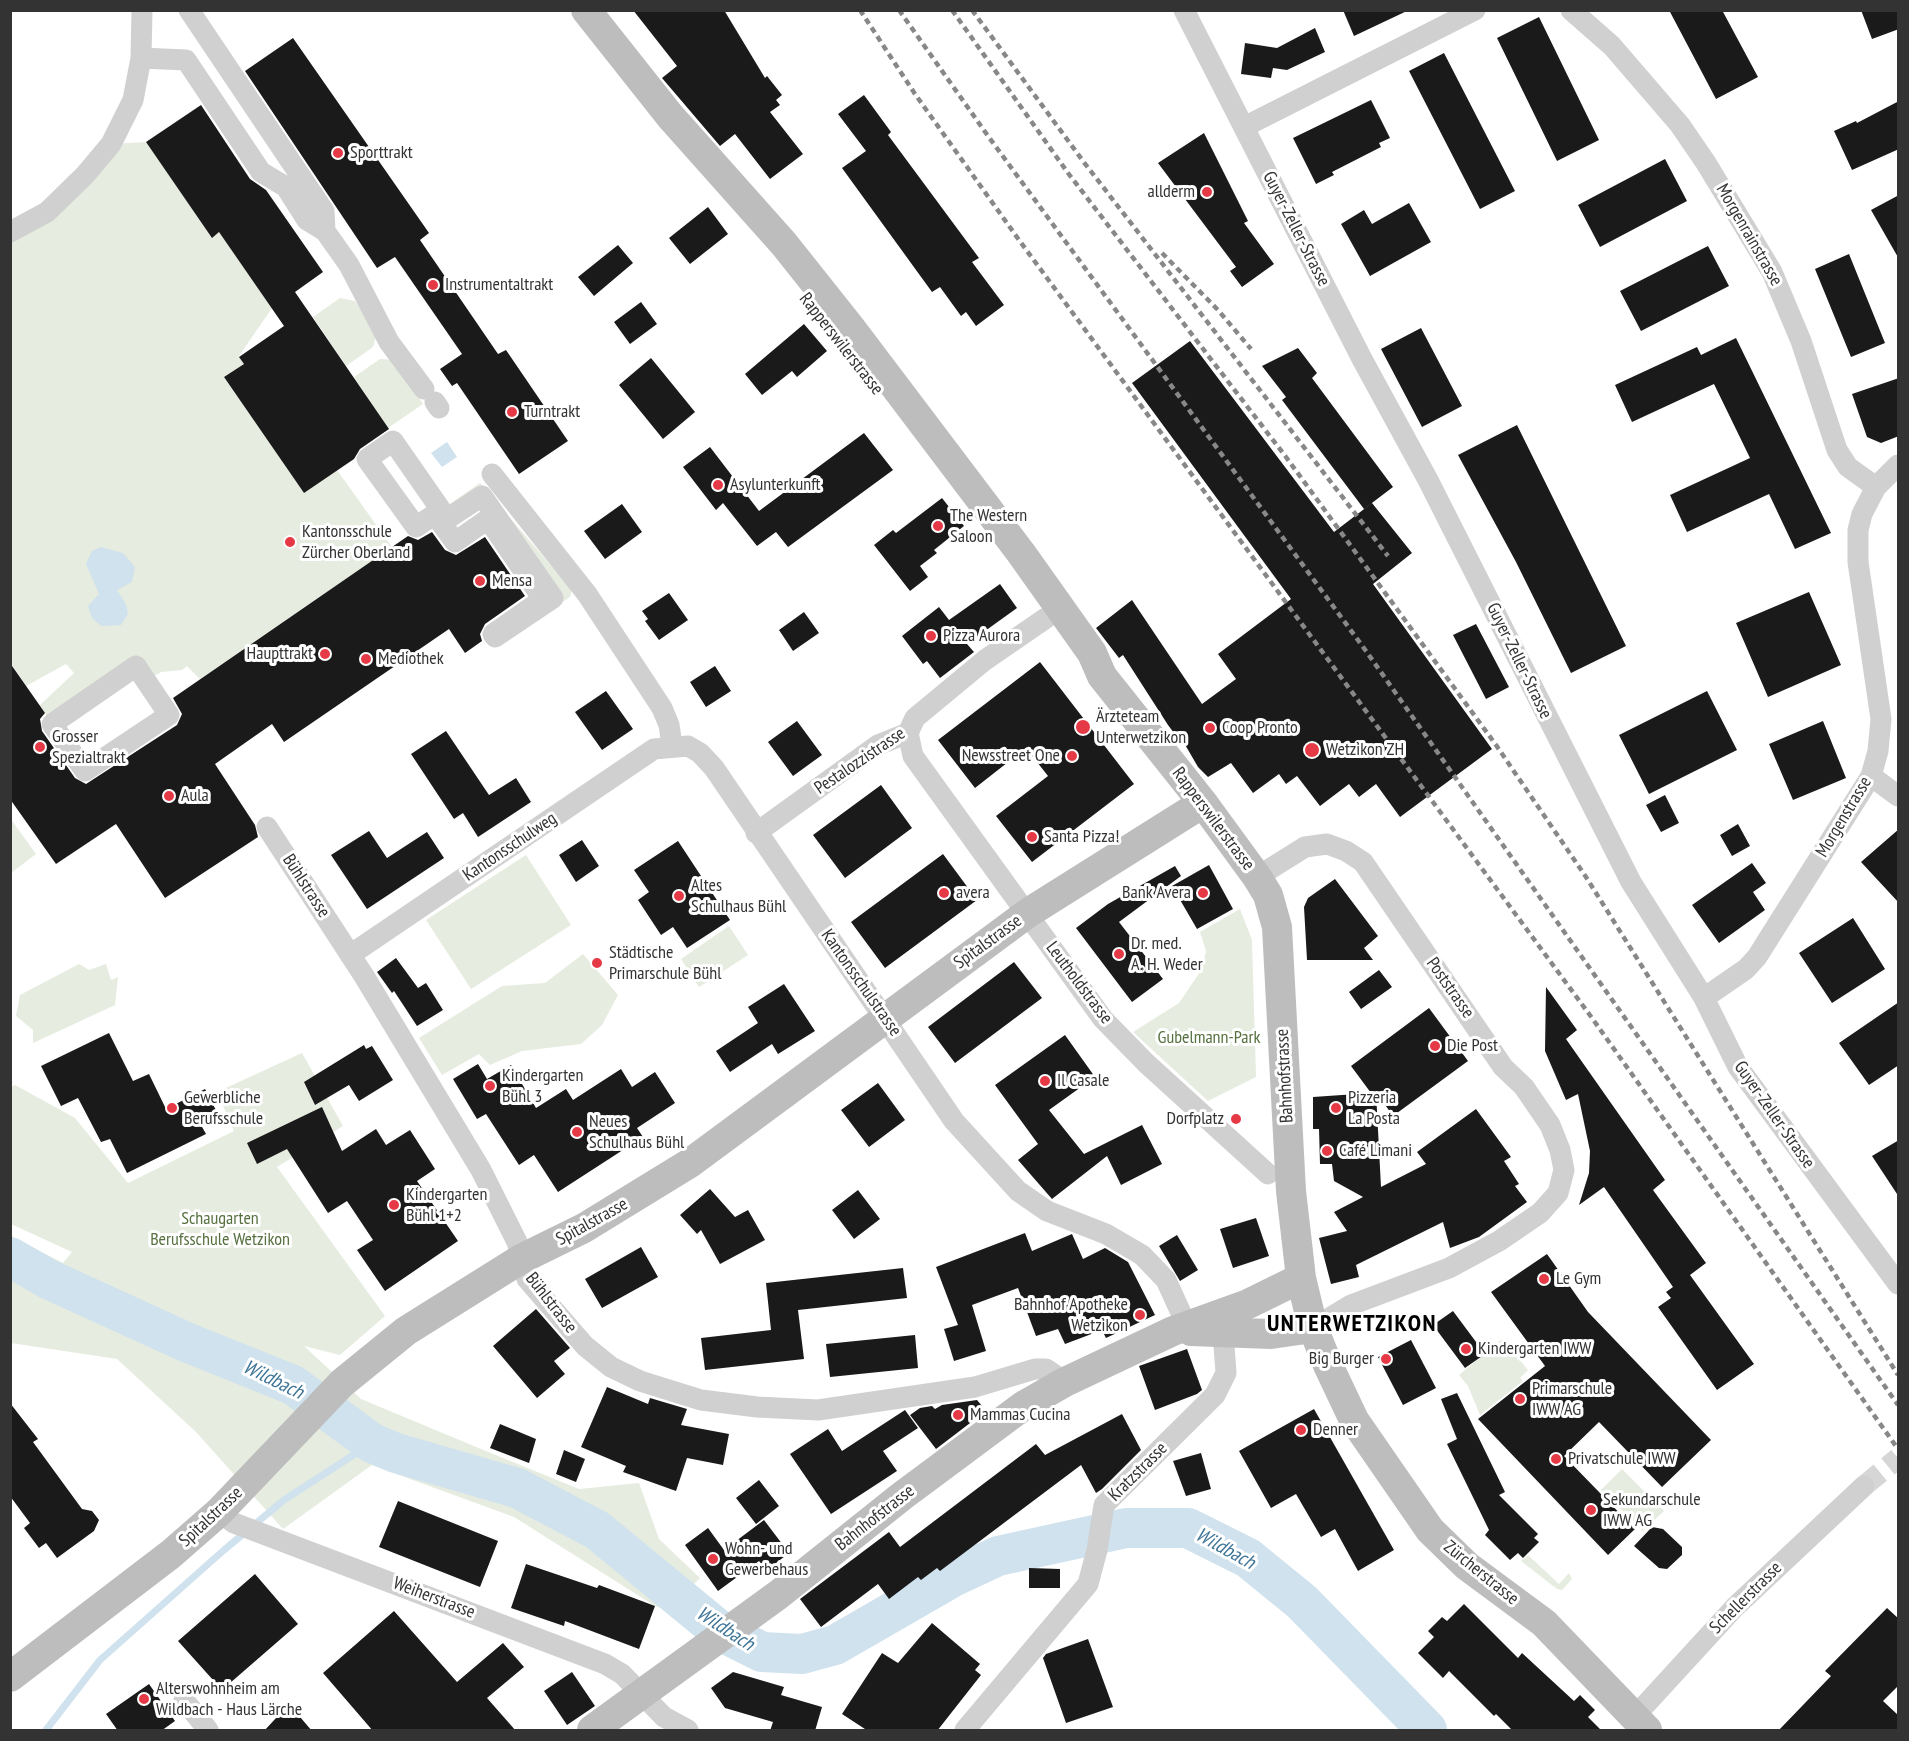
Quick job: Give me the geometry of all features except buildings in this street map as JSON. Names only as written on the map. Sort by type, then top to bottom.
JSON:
[{"type":"main road","name":"Rapperswilerstrasse","points":[[579,10],[592,39],[626,88],[672,146],[778,264],[943,476],[1076,661],[1102,676]]},
{"type":"main road","name":"Rapperswilerstrasse","points":[[586,10],[685,133],[784,244],[956,464],[1092,652],[1102,676],[1203,803],[1257,877]]},
{"type":"main road","name":"Spitalstrasse","points":[[10,1677],[171,1554],[227,1517],[307,1421],[342,1383],[406,1331],[521,1259],[584,1228],[690,1163],[1028,913],[1203,803]]},
{"type":"main road","name":"Bahnhofstrasse","points":[[1180,1329],[1292,1333],[1313,1328],[1301,1278],[1291,1191],[1277,927],[1268,895],[1257,877]]},
{"type":"main road","name":"Bahnhofstrasse","points":[[592,1731],[742,1621],[1023,1407],[1065,1382],[1180,1329],[1255,1301],[1301,1278]]},
{"type":"main road","name":"Zürcherstrasse","points":[[1313,1328],[1354,1420],[1430,1530],[1467,1566],[1544,1623],[1641,1723]]},
{"type":"street","points":[[10,232],[47,212],[85,175],[111,144],[133,100],[141,58],[142,10]]},
{"type":"street","points":[[189,10],[324,212],[325,231]]},
{"type":"street","points":[[1244,127],[1475,10]]},
{"type":"street","name":"Morgenrainstrasse","points":[[1571,10],[1612,46],[1680,124],[1712,172],[1772,272],[1801,341],[1837,450],[1848,467],[1876,487]]},
{"type":"street","name":"Guyer-Zeller-Strasse","points":[[1186,11],[1362,359],[1428,480],[1631,882],[1704,998],[1738,1066],[1899,1284]]},
{"type":"street","points":[[141,58],[186,60],[261,172],[286,187],[307,220],[325,231],[349,265],[389,342],[433,400]]},
{"type":"street","name":"Morgenstrasse","points":[[1704,998],[1746,969],[1757,957],[1871,776],[1878,751],[1881,719],[1857,545],[1862,514],[1876,487],[1896,470]]},
{"type":"street","points":[[492,474],[587,594],[662,708],[669,725],[672,745]]},
{"type":"street","points":[[482,496],[553,598],[495,637],[493,634],[543,599],[488,519],[455,542],[441,523],[482,496]]},
{"type":"street","name":"Pestalozzistrasse","points":[[756,833],[878,745],[908,733],[915,718],[985,660],[1046,618]]},
{"type":"street","points":[[136,666],[169,715],[85,771],[52,724],[136,666]]},
{"type":"street","name":"Leutholdstrasse","points":[[908,733],[913,756],[1103,1019],[1146,1063],[1268,1174]]},
{"type":"street","name":"Kantonsschulstrasse","points":[[672,745],[688,746],[700,753],[714,768],[756,833],[886,1017],[954,1121],[1018,1191],[1047,1211],[1106,1234],[1142,1255],[1166,1281],[1180,1329]]},
{"type":"street","name":"Kantonsschulweg","points":[[350,955],[654,749],[672,745]]},
{"type":"street","points":[[1871,776],[1899,796]]},
{"type":"street","name":"Bühlstrasse","points":[[267,827],[350,955],[481,1170],[517,1242],[527,1279],[585,1346],[611,1367],[640,1381],[701,1400],[757,1407],[818,1410],[975,1387],[1035,1369],[1046,1369],[1065,1382]]},
{"type":"street","name":"Poststrasse","points":[[1257,877],[1305,847],[1327,844],[1346,850],[1363,862],[1503,1067],[1524,1087],[1550,1125],[1560,1150],[1564,1170],[1558,1193],[1540,1213],[1499,1241],[1449,1268],[1351,1305],[1313,1328]]},
{"type":"street","name":"Kratzstrasse","points":[[965,1731],[1088,1584],[1097,1550],[1104,1505],[1215,1395],[1226,1373],[1223,1332]]},
{"type":"street","name":"Schellerstrasse","points":[[1641,1723],[1735,1607],[1864,1486]]},
{"type":"street","name":"Weiherstrasse","points":[[227,1517],[268,1536],[605,1664],[622,1674],[664,1718],[687,1731]]},
{"type":"street","points":[[184,1700],[208,1731]]},
{"type":"green space","points":[[146,142],[212,237],[219,232],[272,308],[239,356],[244,364],[224,377],[304,493],[337,470],[392,547],[200,679],[187,666],[182,670],[161,672],[146,681],[136,667],[52,724],[40,705],[74,673],[66,664],[26,686],[11,663],[10,232],[111,144]]},
{"type":"green space","points":[[340,298],[355,301],[377,333],[373,347],[346,366],[313,317]]},
{"type":"green space","points":[[380,359],[395,360],[423,404],[388,428],[354,377]]},
{"type":"green space","points":[[480,483],[572,590],[570,597],[505,642],[552,598],[482,496],[435,514]]},
{"type":"green space","points":[[10,818],[36,854],[11,873],[10,873]]},
{"type":"green space","points":[[526,855],[571,925],[471,989],[426,920]]},
{"type":"green space","name":"Gubelmann-Park","points":[[1240,909],[1252,940],[1256,1077],[1208,1101],[1133,1032],[1179,1003],[1202,969],[1206,951],[1200,932]]},
{"type":"green space","points":[[729,926],[748,955],[699,987],[681,959]]},
{"type":"green space","points":[[583,954],[618,995],[602,1025],[581,1044],[522,1051],[490,1065],[479,1054],[442,1075],[419,1038],[502,986],[545,983]]},
{"type":"green space","points":[[79,964],[89,970],[106,964],[111,980],[118,977],[115,1005],[33,1043],[33,1030],[16,1016],[20,995]]},
{"type":"green space","name":"Schaugarten Berufsschule Wetzikon","points":[[302,1053],[343,1126],[277,1167],[385,1316],[340,1355],[304,1346],[361,1399],[481,1449],[579,1489],[639,1483],[659,1539],[700,1578],[668,1610],[655,1606],[514,1517],[372,1465],[283,1529],[196,1432],[117,1359],[11,1343],[11,1236],[63,1263],[72,1252],[11,1224],[11,1087],[15,1085],[75,1118],[128,1183],[234,1131],[217,1092]]},
{"type":"green space","points":[[1502,1339],[1528,1370],[1520,1378],[1523,1381],[1480,1415],[1468,1386],[1459,1375]]},
{"type":"green space","points":[[1622,1469],[1664,1511],[1643,1531],[1601,1490]]},
{"type":"green space","points":[[1528,1555],[1559,1584],[1569,1573],[1572,1579],[1562,1590],[1557,1589],[1521,1561]]},
{"type":"water","points":[[447,442],[457,457],[442,467],[431,453]]},
{"type":"water","points":[[101,547],[123,553],[135,567],[132,582],[117,590],[126,604],[128,614],[121,625],[101,626],[92,618],[88,606],[99,594],[86,564],[92,551]]},
{"type":"waterway","name":"Wildbach","points":[[10,1257],[48,1279],[186,1342],[293,1385],[372,1443],[396,1453],[517,1488],[597,1530],[720,1631],[762,1652],[802,1654],[835,1645],[953,1577],[998,1556],[1126,1528],[1188,1528],[1248,1558],[1302,1602],[1427,1730]]},
{"type":"waterway","points":[[46,1730],[100,1660],[224,1550],[284,1500],[372,1443]]},
{"type":"tunnel","points":[[1864,1486],[1898,1458]]},
{"type":"railway","points":[[860,10],[915,94],[1019,240],[1592,1018],[1898,1449]]},
{"type":"railway","points":[[899,10],[988,136],[1366,651],[1898,1405]]},
{"type":"railway","points":[[952,10],[1068,173],[1286,457],[1496,745],[1586,877],[1898,1375]]},
{"type":"railway","points":[[972,10],[1083,161],[1388,556]]},
{"type":"railway","points":[[1162,253],[1218,310],[1251,349]]},
{"type":"place","name":"Sporttrakt","points":[[338,153]]},
{"type":"place","name":"allderm","points":[[1207,192]]},
{"type":"place","name":"Instrumentaltrakt","points":[[433,285]]},
{"type":"place","name":"Turntrakt","points":[[512,412]]},
{"type":"place","name":"Asylunterkunft","points":[[718,485]]},
{"type":"place","name":"The Western Saloon","points":[[938,526]]},
{"type":"place","name":"Kantonsschule Zürcher Oberland","points":[[290,542]]},
{"type":"place","name":"Mensa","points":[[480,581]]},
{"type":"place","name":"Pizza Aurora","points":[[931,636]]},
{"type":"place","name":"Haupttrakt","points":[[325,654]]},
{"type":"place","name":"Mediothek","points":[[366,659]]},
{"type":"place","name":"Ärzteteam Unterwetzikon","points":[[1083,727]]},
{"type":"place","name":"Coop Pronto","points":[[1210,728]]},
{"type":"place","name":"Grosser Spezialtrakt","points":[[40,747]]},
{"type":"place","name":"Wetzikon ZH","points":[[1312,750]]},
{"type":"place","name":"Newsstreet One","points":[[1072,756]]},
{"type":"place","name":"Aula","points":[[169,796]]},
{"type":"place","name":"Santa Pizza!","points":[[1032,837]]},
{"type":"place","name":"avera","points":[[944,893]]},
{"type":"place","name":"Bank Avera","points":[[1203,893]]},
{"type":"place","name":"Altes Schulhaus Bühl","points":[[679,896]]},
{"type":"place","name":"Dr. med. A. H. Weder","points":[[1119,954]]},
{"type":"place","name":"Städtische Primarschule Bühl","points":[[597,963]]},
{"type":"place","name":"Die Post","points":[[1435,1046]]},
{"type":"place","name":"Il Casale","points":[[1045,1081]]},
{"type":"place","name":"Kindergarten Bühl 3","points":[[490,1086]]},
{"type":"place","name":"Gewerbliche Berufsschule","points":[[172,1108]]},
{"type":"place","name":"Pizzeria La Posta","points":[[1336,1108]]},
{"type":"place","name":"Dorfplatz","points":[[1236,1119]]},
{"type":"place","name":"Neues Schulhaus Bühl","points":[[577,1132]]},
{"type":"place","name":"Café Limani","points":[[1327,1151]]},
{"type":"place","name":"Kindergarten Bühl 1+2","points":[[394,1205]]},
{"type":"place","name":"Le Gym","points":[[1544,1279]]},
{"type":"place","name":"Bahnhof Apotheke Wetzikon","points":[[1140,1315]]},
{"type":"place","name":"Kindergarten IWW","points":[[1466,1349]]},
{"type":"place","name":"Big Burger","points":[[1386,1359]]},
{"type":"place","name":"Primarschule IWW AG","points":[[1520,1399]]},
{"type":"place","name":"Mammas Cucina","points":[[958,1415]]},
{"type":"place","name":"Denner","points":[[1301,1430]]},
{"type":"place","name":"Privatschule IWW","points":[[1556,1459]]},
{"type":"place","name":"Sekundarschule IWW AG","points":[[1591,1510]]},
{"type":"place","name":"Wohn- und Gewerbehaus","points":[[713,1559]]},
{"type":"place","name":"Alterswohnheim am Wildbach - Haus Lärche","points":[[144,1699]]},
{"type":"district","name":"UNTERWETZIKON","points":[[1352,1324]]}]
